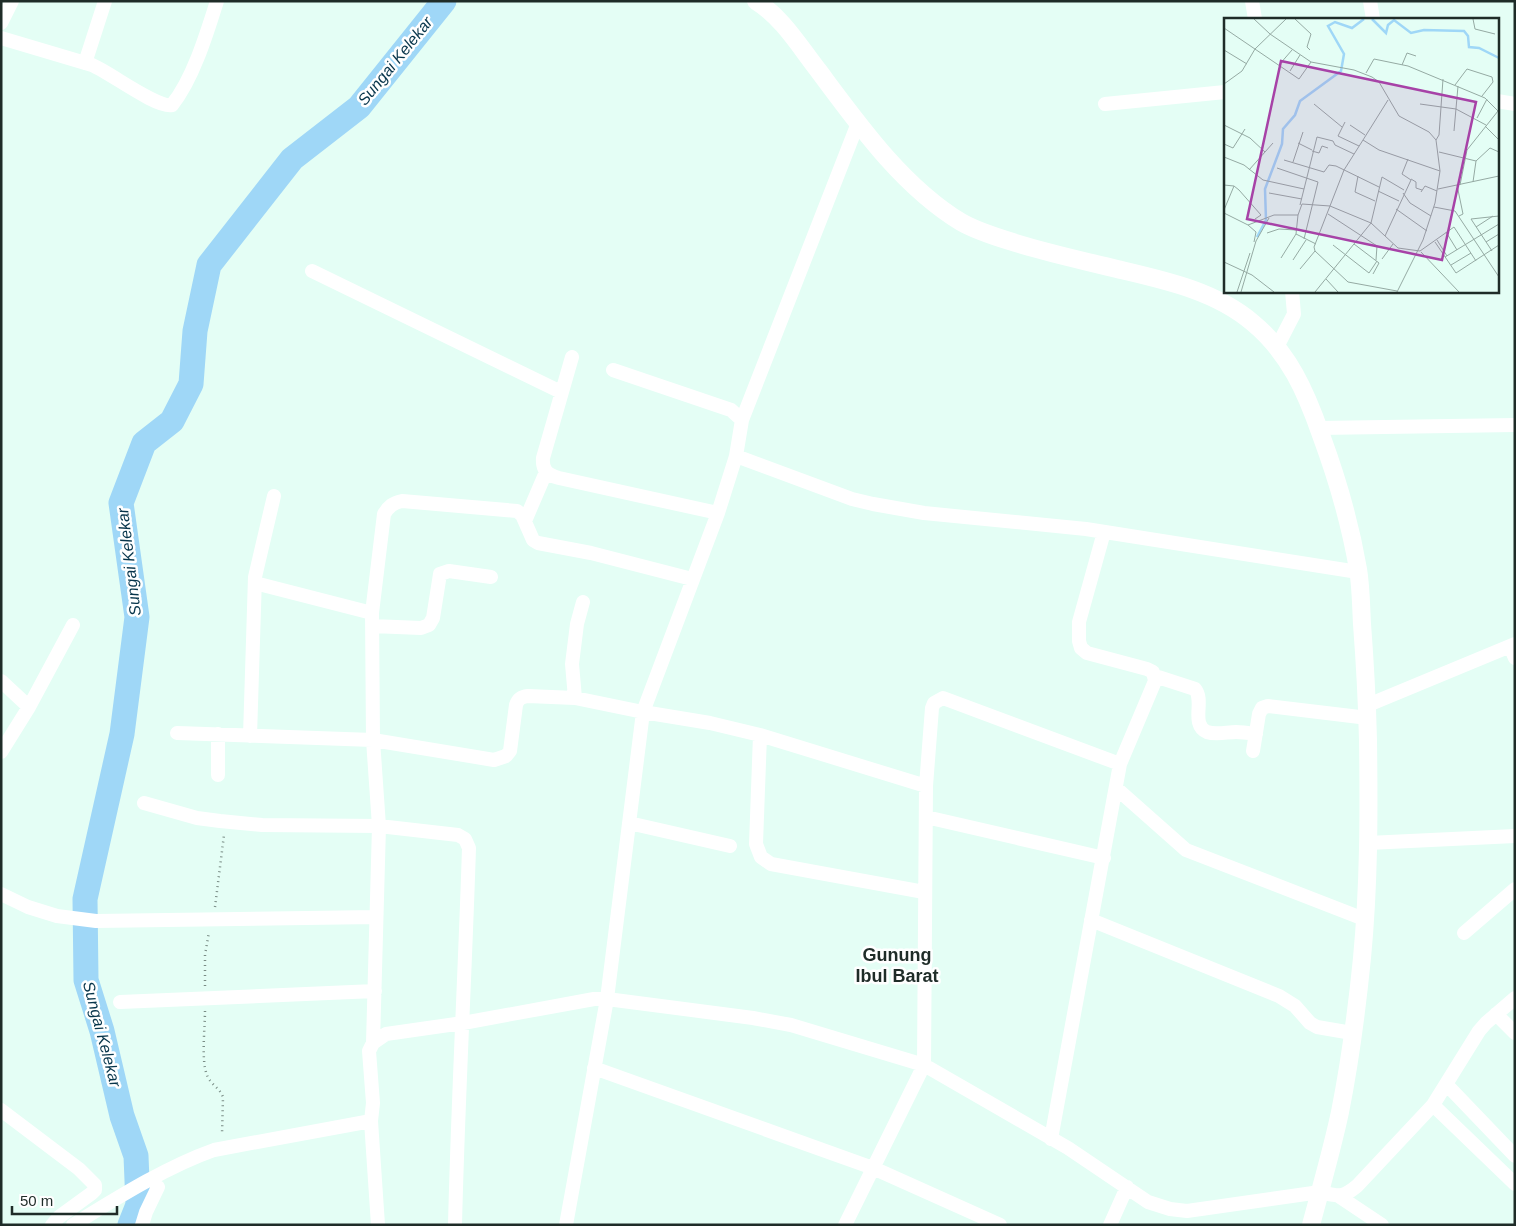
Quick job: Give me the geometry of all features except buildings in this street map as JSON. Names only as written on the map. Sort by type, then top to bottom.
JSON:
[{"type":"street","points":[[1,23],[12,1]]},
{"type":"street","points":[[85,63],[105,1]]},
{"type":"street","points":[[1,38],[104,70],[156,102],[166,106],[172,105],[180,95],[191,70],[208,30],[217,1]]},
{"type":"street","points":[[756,1],[762,4],[784,26],[858,123],[898,170],[927,197],[963,223],[999,238],[1047,252],[1178,284],[1235,310],[1253,323],[1278,347],[1294,370],[1308,399],[1344,506],[1358,572],[1368,712],[1370,816],[1362,959],[1352,1033],[1340,1111],[1311,1225]]},
{"type":"street","points":[[1252,1],[1255,18]]},
{"type":"street","points":[[1370,1],[1373,18]]},
{"type":"street","points":[[1105,104],[1224,92]]},
{"type":"street","points":[[1498,101],[1515,104]]},
{"type":"street","points":[[566,1225],[606,999],[643,712],[718,513],[736,456],[742,420],[858,123]]},
{"type":"street","points":[[312,271],[561,392]]},
{"type":"street","points":[[1278,347],[1294,314],[1292,292]]},
{"type":"street","points":[[572,357],[543,458],[543,467],[546,472],[550,476],[558,478],[718,513]]},
{"type":"street","points":[[613,370],[731,410],[742,420]]},
{"type":"street","points":[[1319,428],[1515,426]]},
{"type":"street","points":[[736,456],[852,499],[872,504],[924,513],[1104,532],[1358,572]]},
{"type":"street","points":[[525,521],[546,472]]},
{"type":"street","points":[[250,736],[256,570],[274,496]]},
{"type":"street","points":[[378,1225],[371,1120],[373,1103],[370,1050],[373,1043],[379,826],[373,740],[372,619],[384,514],[394,503],[402,501],[517,511],[522,515],[533,540],[538,542],[692,579]]},
{"type":"street","points":[[1104,532],[1080,622],[1081,648],[1088,653],[1147,669],[1153,672],[1155,676],[1195,689],[1199,693],[1200,702],[1198,722],[1201,728],[1207,732],[1256,734]]},
{"type":"street","points":[[255,583],[372,619],[421,628],[429,624],[433,618],[440,574],[449,571],[491,577]]},
{"type":"street","points":[[575,698],[572,664],[577,624],[583,602]]},
{"type":"street","points":[[1,752],[73,625]]},
{"type":"street","points":[[1253,751],[1259,714],[1262,708],[1268,706],[1368,712],[1513,649]]},
{"type":"street","points":[[1051,1139],[1120,764],[1155,681],[1155,676]]},
{"type":"street","points":[[1,680],[28,707]]},
{"type":"street","points":[[177,733],[373,740],[494,760],[501,759],[510,751],[518,700],[528,696],[575,698],[710,723],[760,735],[926,786]]},
{"type":"street","points":[[845,1225],[924,1065],[926,786],[932,708],[934,703],[943,698],[1120,764]]},
{"type":"street","points":[[218,734],[218,775]]},
{"type":"street","points":[[760,735],[756,844],[762,857],[771,864],[924,892]]},
{"type":"street","points":[[1116,788],[1186,850],[1364,919]]},
{"type":"street","points":[[144,803],[197,818],[220,821],[262,825],[379,826],[458,835],[462,836],[468,843],[470,848],[463,1023],[457,1108],[455,1225]]},
{"type":"street","points":[[926,817],[1104,858]]},
{"type":"street","points":[[629,823],[730,846]]},
{"type":"street","points":[[1368,843],[1515,836]]},
{"type":"street","points":[[1464,933],[1515,889]]},
{"type":"street","points":[[1,894],[28,907],[57,916],[96,921],[376,917]]},
{"type":"street","points":[[1092,920],[1279,996],[1295,1006],[1310,1023],[1317,1027],[1352,1033]]},
{"type":"street","points":[[120,1002],[375,991]]},
{"type":"street","points":[[1340,1197],[1356,1186],[1433,1106],[1486,1022],[1515,998]]},
{"type":"street","points":[[373,1043],[386,1034],[463,1023],[594,999],[754,1018],[791,1025],[924,1065],[1068,1148],[1148,1202],[1170,1209],[1187,1211],[1320,1192],[1340,1197],[1382,1225]]},
{"type":"street","points":[[1496,1014],[1515,1033]]},
{"type":"street","points":[[594,1068],[873,1168],[1000,1225]]},
{"type":"street","points":[[1446,1084],[1515,1156]]},
{"type":"street","points":[[1433,1106],[1515,1184]]},
{"type":"street","points":[[1,1110],[79,1169],[95,1185],[95,1190],[92,1193],[58,1217],[52,1225]]},
{"type":"street","points":[[73,1225],[118,1197],[196,1156],[230,1146],[350,1126],[371,1120]]},
{"type":"street","points":[[142,1225],[158,1187]]},
{"type":"street","points":[[1110,1225],[1127,1187]]},
{"type":"waterway","name":"Sungai Kelekar","points":[[130,1225],[138,1205],[136,1156],[122,1116],[102,1031],[86,980],[85,899],[122,734],[137,617],[121,503],[144,443],[172,421],[191,384],[195,331],[209,265],[292,159],[359,107],[444,1]]},
{"type":"district","name":"Gunung Ibul Barat","points":[[897,965]]}]
